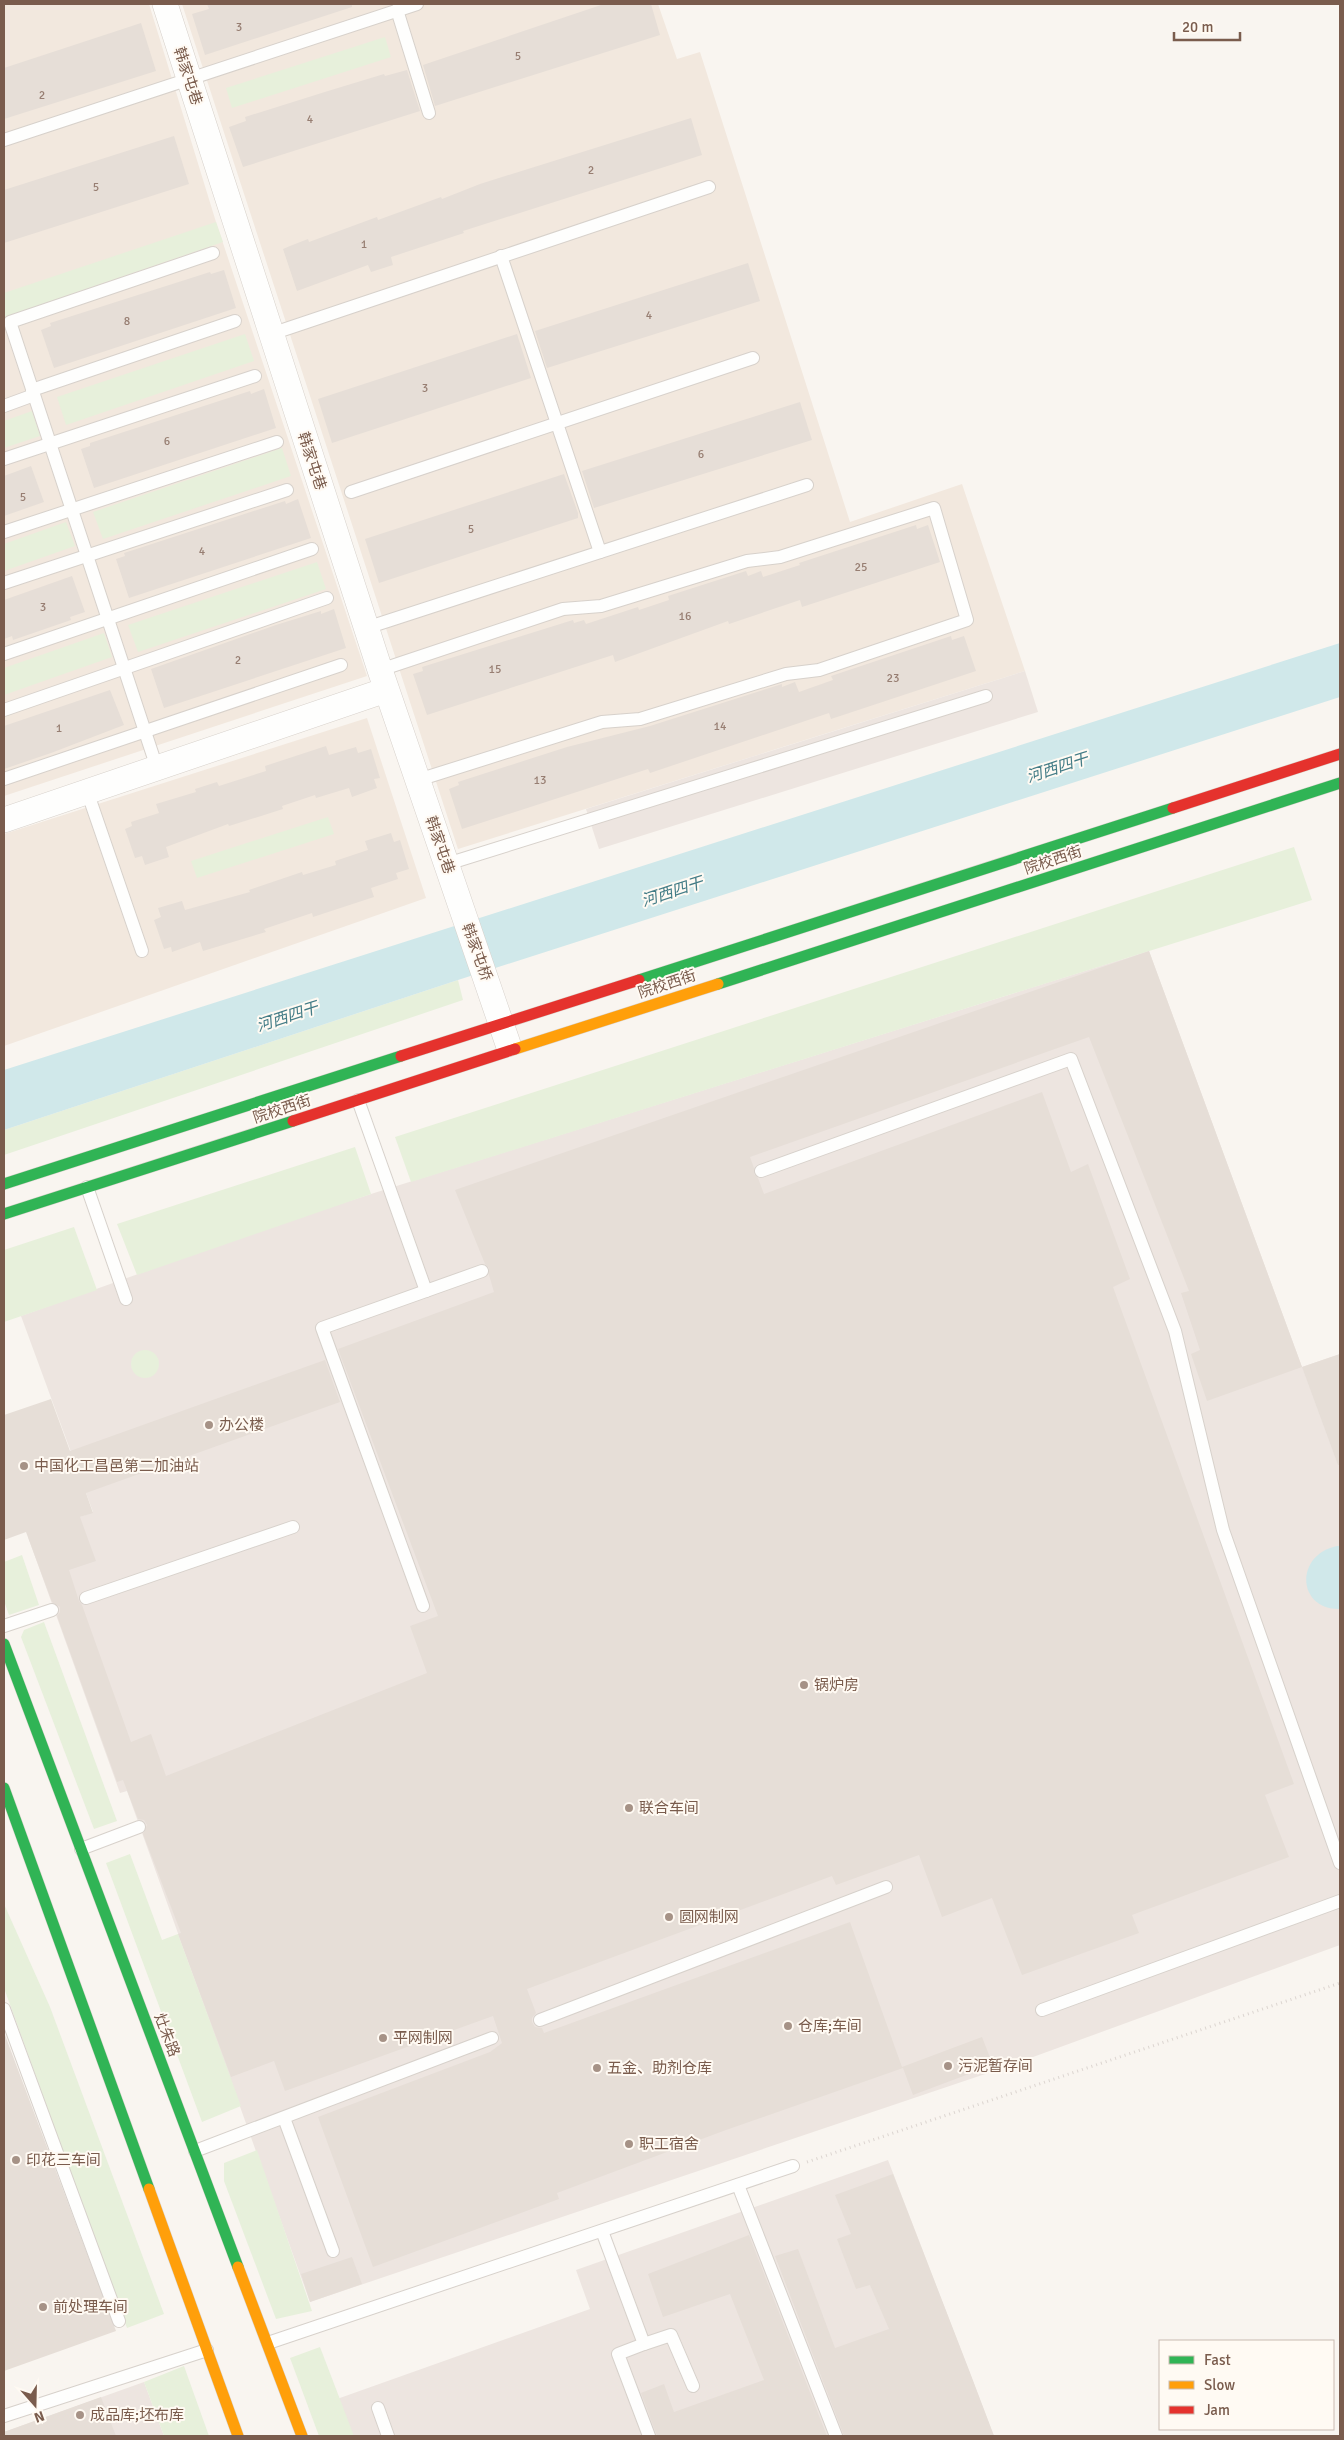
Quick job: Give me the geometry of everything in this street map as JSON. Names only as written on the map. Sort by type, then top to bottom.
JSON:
[{"type":"main road","name":"院校西街","points":[[4,1184],[1340,754]]},
{"type":"main road","name":"院校西街","points":[[4,1214],[1340,783]]},
{"type":"main road","name":"灶朱路","points":[[4,1644],[302,2436]]},
{"type":"main road","points":[[4,1788],[238,2436]]},
{"type":"street","name":"韩家屯巷","points":[[165,4],[383,680],[464,917]]},
{"type":"street","points":[[4,820],[157,768],[383,680]]},
{"type":"street","name":"韩家屯桥","points":[[464,917],[502,1024]]},
{"type":"street","points":[[502,1024],[510,1051]]},
{"type":"lane","points":[[4,140],[417,4]]},
{"type":"lane","points":[[397,10],[429,113]]},
{"type":"lane","points":[[271,334],[709,187]]},
{"type":"lane","points":[[157,768],[34,392],[8,331],[10,322],[213,253]]},
{"type":"lane","points":[[501,256],[600,552]]},
{"type":"lane","points":[[4,406],[34,392],[235,321]]},
{"type":"lane","points":[[351,492],[753,358]]},
{"type":"lane","points":[[4,459],[255,376]]},
{"type":"lane","points":[[4,532],[277,442]]},
{"type":"lane","points":[[366,628],[807,485]]},
{"type":"lane","points":[[4,583],[287,490]]},
{"type":"lane","points":[[383,680],[563,609],[600,606],[747,562],[780,557],[934,508],[967,620],[819,670],[786,674],[640,719],[602,722],[418,780]]},
{"type":"lane","points":[[4,654],[312,549]]},
{"type":"lane","points":[[4,710],[327,598]]},
{"type":"lane","points":[[4,779],[341,665]]},
{"type":"lane","points":[[447,864],[986,696]]},
{"type":"lane","points":[[87,791],[142,951]]},
{"type":"lane","points":[[761,1171],[1071,1059],[1175,1331],[1223,1530],[1340,1863]]},
{"type":"lane","points":[[358,1100],[426,1291]]},
{"type":"lane","points":[[87,1187],[126,1299]]},
{"type":"lane","points":[[422,1606],[322,1328],[482,1271]]},
{"type":"lane","points":[[86,1598],[293,1526]]},
{"type":"lane","points":[[4,1626],[52,1610]]},
{"type":"lane","points":[[81,1849],[138,1827]]},
{"type":"lane","points":[[540,2020],[886,1887]]},
{"type":"lane","points":[[1042,2010],[1340,1901]]},
{"type":"lane","points":[[4,2008],[119,2321]]},
{"type":"lane","points":[[195,2151],[492,2038]]},
{"type":"lane","points":[[284,2118],[333,2251]]},
{"type":"lane","points":[[268,2343],[793,2166]]},
{"type":"lane","points":[[738,2185],[836,2436]]},
{"type":"lane","points":[[602,2231],[644,2344]]},
{"type":"lane","points":[[650,2436],[618,2354],[671,2334],[693,2386]]},
{"type":"lane","points":[[4,2416],[207,2350]]},
{"type":"lane","points":[[378,2408],[388,2436]]},
{"type":"path","points":[[793,2166],[1340,1983]]},
{"type":"shaded area","points":[[4,4],[149,4],[216,222],[367,676],[4,796]]},
{"type":"shaded area","points":[[182,4],[658,4],[677,59],[700,52],[850,522],[962,484],[1025,671],[458,849]]},
{"type":"shaded area","points":[[1025,671],[1038,712],[599,849],[586,809]]},
{"type":"shaded area","points":[[367,718],[426,898],[4,1046],[4,834]]},
{"type":"shaded area","points":[[1149,951],[1302,1367],[1340,1354],[1340,1945],[1000,2069],[310,2302],[127,1791],[120,1793],[28,1537],[93,1512],[21,1316],[269,1227]]},
{"type":"shaded area","points":[[888,2160],[994,2436],[352,2436],[337,2399],[590,2309],[576,2270]]},
{"type":"shaded area","points":[[144,2382],[164,2436],[4,2436],[4,2432]]},
{"type":"green space","points":[[385,37],[391,57],[232,108],[226,88]]},
{"type":"green space","points":[[216,222],[223,242],[4,317],[4,293]]},
{"type":"green space","points":[[245,334],[254,361],[66,425],[57,397]]},
{"type":"green space","points":[[32,411],[40,436],[4,448],[4,421]]},
{"type":"green space","points":[[282,448],[291,476],[103,539],[93,512]]},
{"type":"green space","points":[[66,522],[75,546],[4,571],[4,544]]},
{"type":"green space","points":[[317,562],[326,589],[138,652],[128,625]]},
{"type":"green space","points":[[104,633],[112,657],[4,695],[4,668]]},
{"type":"green space","points":[[328,817],[334,834],[197,878],[191,861]]},
{"type":"green space","points":[[1294,847],[1312,900],[411,1182],[395,1137]]},
{"type":"green space","points":[[458,980],[463,1000],[4,1155],[4,1130]]},
{"type":"green space","points":[[355,1147],[371,1194],[137,1275],[117,1224]]},
{"type":"green space","points":[[74,1227],[97,1290],[4,1322],[4,1250]]},
{"type":"green space","points":[[145,1350],[155,1354],[159,1364],[155,1374],[145,1378],[135,1374],[131,1364],[135,1354]]},
{"type":"green space","points":[[22,1555],[39,1605],[9,1615],[4,1601],[4,1562]]},
{"type":"green space","points":[[44,1622],[117,1821],[94,1829],[21,1637],[24,1630]]},
{"type":"green space","points":[[130,1854],[162,1940],[178,1934],[241,2106],[202,2122],[106,1863]]},
{"type":"green space","points":[[4,1904],[50,2007],[164,2314],[127,2328],[4,1988]]},
{"type":"green space","points":[[257,2150],[312,2311],[276,2319],[224,2181],[224,2163]]},
{"type":"green space","points":[[320,2347],[354,2436],[319,2436],[290,2358]]},
{"type":"green space","points":[[184,2366],[209,2436],[164,2436],[144,2382]]},
{"type":"water","name":"河西四干","points":[[1340,643],[1340,697],[458,980],[4,1130],[4,1070]]},
{"type":"water","points":[[1340,1546],[1340,1609],[1326,1607],[1315,1601],[1309,1592],[1306,1581],[1308,1570],[1313,1560],[1323,1551]]},
{"type":"building","points":[[207,4],[352,4],[352,7],[205,55],[192,14],[209,9]]},
{"type":"building","points":[[604,4],[651,4],[660,35],[435,106],[423,65]]},
{"type":"building","points":[[141,23],[156,71],[4,119],[4,68]]},
{"type":"building","points":[[407,70],[420,111],[243,167],[229,127],[246,121],[245,117],[384,74],[385,76]]},
{"type":"building","points":[[691,118],[702,155],[463,231],[464,233],[391,257],[393,265],[371,272],[368,265],[297,291],[283,249],[308,239],[309,242],[377,217],[378,220],[480,184]]},
{"type":"building","points":[[174,136],[189,184],[4,243],[4,190]]},
{"type":"building","points":[[748,263],[760,301],[547,368],[535,331]]},
{"type":"building","points":[[224,270],[236,308],[54,368],[41,330],[51,326],[50,323],[210,272],[211,274]]},
{"type":"building","points":[[517,334],[531,378],[332,443],[318,399]]},
{"type":"building","points":[[264,389],[276,428],[94,488],[81,449],[90,446],[90,443],[250,391],[251,394]]},
{"type":"building","points":[[800,402],[812,440],[594,508],[582,471]]},
{"type":"building","points":[[31,466],[44,502],[4,516],[4,476]]},
{"type":"building","points":[[564,474],[578,513],[578,518],[379,583],[365,539]]},
{"type":"building","points":[[298,499],[311,538],[129,598],[116,559],[125,556],[124,553],[285,501],[286,504]]},
{"type":"building","points":[[916,525],[917,529],[928,525],[940,562],[802,607],[800,600],[729,624],[728,621],[615,662],[613,655],[427,715],[413,674],[423,671],[422,667],[573,620],[574,623],[584,620],[586,624],[638,607],[639,610],[669,600],[668,596],[746,571],[748,576],[761,571],[763,577],[800,565],[799,563]]},
{"type":"building","points":[[72,576],[85,612],[70,617],[71,620],[13,640],[12,636],[4,639],[4,600]]},
{"type":"building","points":[[334,609],[346,648],[164,708],[151,669],[276,625],[321,611],[321,614]]},
{"type":"building","points":[[951,636],[952,640],[964,636],[976,671],[831,719],[829,713],[650,773],[648,769],[462,829],[449,789],[459,785],[458,782],[567,747],[650,726],[782,684],[782,687],[795,682],[799,692],[833,680],[831,676]]},
{"type":"building","points":[[110,690],[124,725],[4,769],[4,726]]},
{"type":"building","points":[[326,746],[329,755],[356,747],[358,753],[371,749],[380,778],[374,779],[377,788],[352,797],[349,788],[316,798],[315,795],[282,806],[283,809],[229,826],[228,824],[166,847],[169,857],[145,865],[142,856],[135,858],[125,829],[132,826],[131,822],[159,813],[156,804],[196,792],[195,789],[217,782],[219,786],[266,771],[265,766]]},
{"type":"building","points":[[391,833],[394,842],[400,840],[409,869],[396,873],[398,879],[371,888],[374,897],[313,917],[312,913],[264,929],[266,932],[203,951],[200,942],[172,952],[171,947],[164,949],[154,920],[161,917],[158,908],[182,901],[185,910],[250,892],[249,890],[302,872],[303,875],[336,865],[335,861],[368,850],[365,841]]},
{"type":"building","points":[[1149,951],[1302,1367],[1207,1401],[1191,1354],[1200,1350],[1181,1293],[1189,1291],[1089,1037],[750,1157],[754,1174],[758,1178],[764,1194],[1042,1092],[1071,1172],[1088,1164],[1130,1279],[1113,1287],[1294,1784],[1265,1795],[1289,1857],[1132,1915],[1139,1933],[1022,1975],[992,1898],[942,1917],[919,1855],[836,1885],[832,1876],[527,1989],[536,2013],[532,2018],[532,2022],[535,2027],[542,2028],[544,2033],[850,1922],[902,2067],[982,2037],[993,2065],[913,2095],[903,2068],[726,2130],[557,2193],[559,2199],[373,2267],[318,2117],[490,2052],[502,2043],[493,2016],[285,2091],[274,2061],[231,2077],[178,1934],[181,1933],[143,1834],[147,1825],[144,1820],[138,1819],[123,1780],[117,1782],[57,1616],[60,1612],[60,1607],[52,1602],[26,1532],[4,1540],[4,1415],[51,1399],[70,1451],[325,1360],[340,1402],[86,1493],[93,1513],[80,1517],[96,1561],[69,1570],[131,1742],[151,1734],[166,1776],[427,1673],[410,1626],[438,1616],[338,1349],[494,1292],[489,1268],[485,1264],[455,1190]]},
{"type":"building","points":[[1340,1354],[1340,1465],[1338,1465],[1302,1367]]},
{"type":"building","points":[[4,2036],[116,2331],[4,2371]]},
{"type":"building","points":[[893,2174],[994,2436],[844,2436],[775,2256],[798,2249],[835,2348],[889,2329],[870,2285],[856,2289],[837,2239],[851,2234],[835,2195]]},
{"type":"building","points":[[749,2235],[827,2436],[657,2436],[641,2393],[664,2384],[674,2412],[764,2380],[730,2294],[663,2317],[648,2274]]},
{"type":"building","points":[[352,2257],[362,2284],[310,2302],[301,2274]]},
{"type":"building","name":"成品库;坯布库","points":[[101,2397],[116,2436],[4,2436],[4,2432]]},
{"type":"traffic: fast","points":[[718,984],[1340,783]]},
{"type":"traffic: fast","points":[[639,980],[1173,808]]},
{"type":"traffic: fast","points":[[4,1184],[401,1056]]},
{"type":"traffic: fast","points":[[4,1214],[293,1121]]},
{"type":"traffic: fast","points":[[4,1644],[238,2267]]},
{"type":"traffic: fast","points":[[4,1788],[149,2189]]},
{"type":"traffic: slow","points":[[515,1049],[718,984]]},
{"type":"traffic: slow","points":[[149,2189],[238,2436]]},
{"type":"traffic: slow","points":[[238,2267],[302,2436]]},
{"type":"traffic: jam","points":[[1173,808],[1340,754]]},
{"type":"traffic: jam","points":[[401,1056],[639,980]]},
{"type":"traffic: jam","points":[[293,1121],[515,1049]]},
{"type":"place","name":"办公楼","points":[[209,1425]]},
{"type":"place","name":"中国化工昌邑第二加油站","points":[[24,1466]]},
{"type":"place","name":"锅炉房","points":[[804,1685]]},
{"type":"place","name":"联合车间","points":[[629,1808]]},
{"type":"place","name":"圆网制网","points":[[669,1917]]},
{"type":"place","name":"仓库;车间","points":[[788,2026]]},
{"type":"place","name":"平网制网","points":[[383,2038]]},
{"type":"place","name":"污泥暂存间","points":[[948,2066]]},
{"type":"place","name":"五金、助剂仓库","points":[[597,2068]]},
{"type":"place","name":"职工宿舍","points":[[629,2144]]},
{"type":"place","name":"印花三车间","points":[[16,2160]]},
{"type":"place","name":"前处理车间","points":[[43,2307]]},
{"type":"place","name":"成品库;坯布库","points":[[80,2415]]}]
